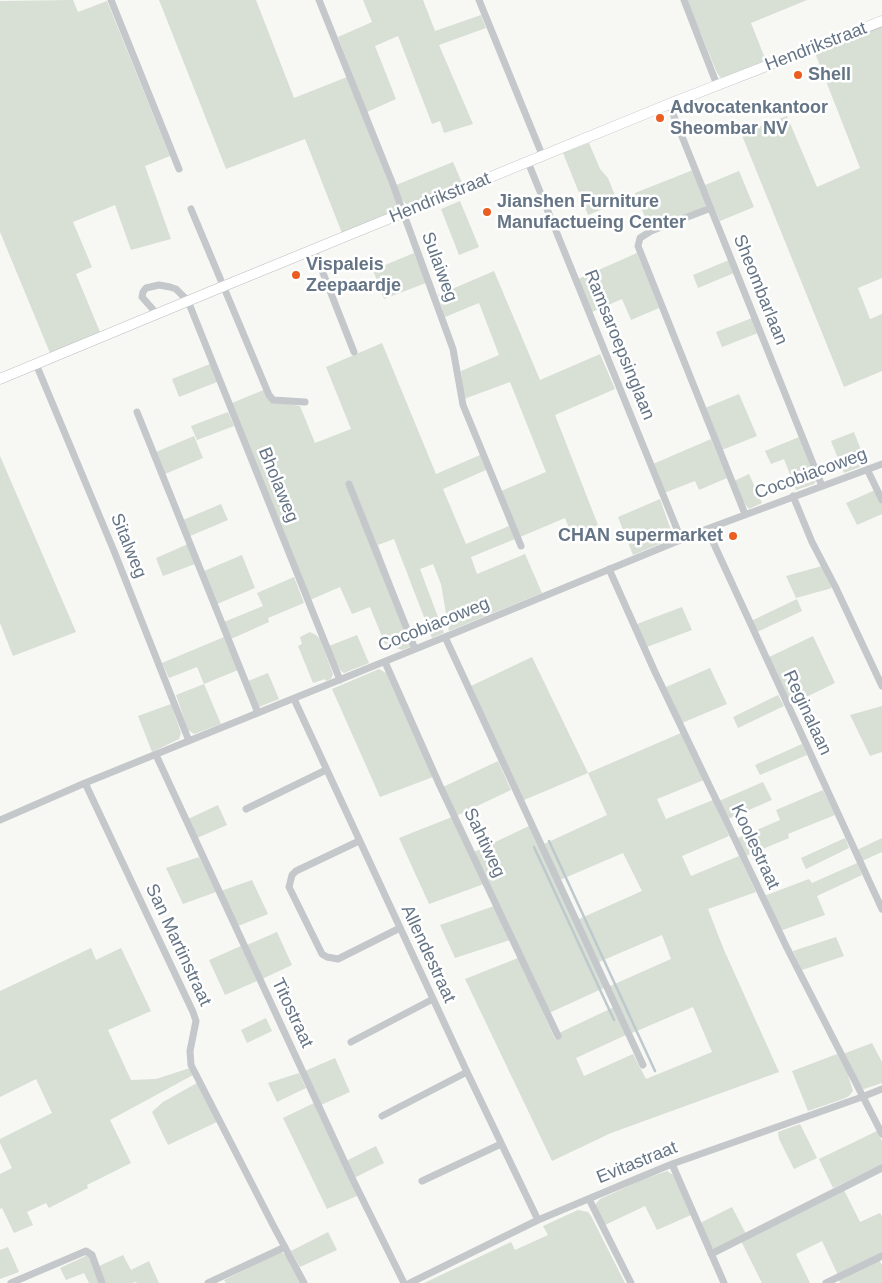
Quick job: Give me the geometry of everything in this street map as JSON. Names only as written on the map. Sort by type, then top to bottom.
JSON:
[{"type":"street","points":[[111,0],[179,170]]},
{"type":"street","name":"Sulaiweg","points":[[319,0],[403,213],[453,349],[463,405],[521,546]]},
{"type":"street","points":[[480,0],[542,157]]},
{"type":"street","points":[[684,0],[717,85]]},
{"type":"street","name":"Hendrikstraat","points":[[0,379],[669,104],[882,22]]},
{"type":"street","name":"Sheombarlaan","points":[[669,104],[822,486]]},
{"type":"street","name":"Ramsaroepsinglaan","points":[[528,162],[681,540]]},
{"type":"street","points":[[711,208],[644,235],[640,238],[638,246],[745,514]]},
{"type":"street","points":[[191,209],[270,397],[273,400],[305,402]]},
{"type":"street","points":[[314,250],[354,352]]},
{"type":"street","points":[[157,314],[142,296],[146,288],[159,285],[170,287],[176,289],[188,301]]},
{"type":"street","name":"Bholaweg","points":[[188,301],[340,680]]},
{"type":"street","name":"Sitalweg","points":[[36,364],[114,551],[189,741]]},
{"type":"street","points":[[137,412],[258,713]]},
{"type":"street","name":"Cocobiacoweg","points":[[0,820],[84,783],[707,529],[882,464]]},
{"type":"street","points":[[867,469],[882,500]]},
{"type":"street","points":[[349,484],[415,649]]},
{"type":"street","points":[[793,496],[812,542],[882,686]]},
{"type":"street","name":"Reginalaan","points":[[707,529],[882,909]]},
{"type":"street","name":"Koolestraat","points":[[609,569],[655,672],[762,897],[882,1134]]},
{"type":"street","points":[[445,637],[644,1065]]},
{"type":"street","name":"Sahtiweg","points":[[384,662],[440,786],[558,1036]]},
{"type":"street","name":"Allendestraat","points":[[294,699],[467,1072],[538,1220]]},
{"type":"street","name":"Titostraat","points":[[156,755],[352,1178],[404,1283]]},
{"type":"street","points":[[246,809],[326,770]]},
{"type":"street","name":"San Martinstraat","points":[[84,783],[193,1012],[196,1021],[190,1051],[191,1065],[304,1283]]},
{"type":"street","points":[[359,841],[296,871],[292,876],[290,888],[322,954],[327,957],[338,958],[400,928]]},
{"type":"street","points":[[351,1042],[433,999]]},
{"type":"street","points":[[382,1116],[467,1072]]},
{"type":"street","name":"Evitastraat","points":[[410,1283],[538,1220],[672,1164],[862,1097],[882,1088]]},
{"type":"street","points":[[422,1181],[501,1144]]},
{"type":"street","points":[[672,1164],[724,1283]]},
{"type":"street","points":[[711,1254],[882,1168]]},
{"type":"street","points":[[588,1199],[631,1283]]},
{"type":"street","points":[[208,1283],[285,1247]]},
{"type":"street","points":[[11,1283],[86,1251],[92,1255],[102,1283]]},
{"type":"street","points":[[826,1283],[882,1256]]},
{"type":"shaded area","points":[[73,0],[78,12],[107,1],[170,156],[145,166],[171,239],[131,250],[115,205],[73,222],[92,267],[76,274],[100,332],[50,353],[0,232],[0,1]]},
{"type":"shaded area","points":[[159,0],[256,0],[294,98],[347,77],[398,210],[342,233],[305,139],[226,169]]},
{"type":"shaded area","points":[[363,0],[423,0],[435,31],[481,15],[486,28],[439,45],[473,124],[444,133],[440,121],[432,124],[398,36],[375,46],[396,99],[367,112],[338,37],[372,22]]},
{"type":"shaded area","points":[[687,0],[807,0],[751,23],[766,61],[721,78],[717,73]]},
{"type":"shaded area","points":[[882,25],[882,278],[858,288],[870,319],[882,314],[882,371],[844,387],[741,133],[787,116],[817,187],[860,168],[815,53],[818,50]]},
{"type":"shaded area","points":[[589,143],[600,169],[608,178],[618,203],[588,215],[563,153]]},
{"type":"shaded area","points":[[453,162],[463,185],[411,205],[402,200],[396,185]]},
{"type":"shaded area","points":[[693,170],[706,205],[705,207],[650,229],[635,193]]},
{"type":"shaded area","points":[[739,171],[754,207],[720,221],[705,185]]},
{"type":"shaded area","points":[[460,201],[479,247],[459,255],[441,209]]},
{"type":"shaded area","points":[[414,253],[426,283],[384,299],[373,270]]},
{"type":"shaded area","points":[[637,253],[659,308],[631,320],[622,299],[592,312],[578,279]]},
{"type":"shaded area","points":[[729,260],[734,273],[698,288],[693,275]]},
{"type":"shaded area","points":[[494,271],[540,380],[600,354],[615,389],[555,415],[598,525],[572,535],[565,518],[520,537],[501,491],[546,472],[510,382],[464,399],[461,371],[499,355],[479,303],[445,317],[438,295]]},
{"type":"shaded area","points":[[752,318],[758,333],[722,347],[716,332]]},
{"type":"shaded area","points":[[382,343],[436,474],[480,455],[486,470],[443,489],[466,544],[509,526],[515,539],[471,557],[477,574],[525,554],[542,593],[449,631],[441,584],[433,564],[420,569],[444,633],[432,638],[394,539],[378,545],[413,639],[413,646],[402,650],[385,644],[370,607],[352,614],[340,587],[310,600],[232,403],[266,389],[270,401],[300,406],[315,443],[351,429],[326,367]]},
{"type":"shaded area","points":[[210,364],[217,382],[179,397],[172,379]]},
{"type":"shaded area","points":[[739,394],[757,436],[722,450],[705,408]]},
{"type":"shaded area","points":[[228,412],[234,426],[197,440],[191,426]]},
{"type":"shaded area","points":[[854,432],[865,461],[860,467],[844,473],[831,441]]},
{"type":"shaded area","points":[[194,436],[203,458],[165,474],[156,452]]},
{"type":"shaded area","points":[[799,437],[816,481],[814,484],[796,490],[784,459],[771,464],[765,451]]},
{"type":"shaded area","points":[[711,439],[727,478],[699,490],[695,481],[664,493],[653,464]]},
{"type":"shaded area","points":[[0,456],[76,632],[13,656],[0,623]]},
{"type":"shaded area","points":[[749,474],[762,503],[749,509],[744,503],[734,481]]},
{"type":"shaded area","points":[[875,490],[882,505],[882,514],[857,525],[846,503]]},
{"type":"shaded area","points":[[660,499],[673,536],[670,540],[633,555],[618,517]]},
{"type":"shaded area","points":[[221,504],[228,520],[190,536],[183,520]]},
{"type":"shaded area","points":[[188,544],[195,564],[163,576],[156,558]]},
{"type":"shaded area","points":[[242,555],[255,588],[217,604],[204,571]]},
{"type":"shaded area","points":[[822,566],[832,588],[796,598],[786,576]]},
{"type":"shaded area","points":[[294,577],[304,603],[268,618],[269,622],[231,639],[224,622],[263,606],[257,593]]},
{"type":"shaded area","points":[[797,599],[802,611],[757,632],[751,621]]},
{"type":"shaded area","points":[[682,607],[692,630],[647,647],[637,624]]},
{"type":"shaded area","points":[[310,632],[320,639],[333,674],[331,679],[326,681],[325,679],[313,683],[298,646],[302,644],[300,637]]},
{"type":"shaded area","points":[[357,635],[369,663],[344,673],[340,670],[329,646]]},
{"type":"shaded area","points":[[813,636],[835,683],[790,705],[767,658]]},
{"type":"shaded area","points":[[224,637],[238,670],[204,684],[197,667],[169,678],[162,663]]},
{"type":"shaded area","points":[[532,657],[588,773],[524,800],[471,686]]},
{"type":"shaded area","points":[[710,668],[727,704],[682,723],[666,687]]},
{"type":"shaded area","points":[[379,669],[386,673],[433,777],[380,797],[332,689]]},
{"type":"shaded area","points":[[268,673],[279,699],[259,707],[248,681]]},
{"type":"shaded area","points":[[204,684],[221,724],[194,734],[188,730],[176,695]]},
{"type":"shaded area","points":[[778,695],[784,706],[738,728],[733,717]]},
{"type":"shaded area","points":[[171,704],[181,733],[179,739],[152,752],[138,716]]},
{"type":"shaded area","points":[[882,706],[882,752],[870,756],[850,715]]},
{"type":"shaded area","points":[[681,733],[704,780],[657,799],[666,819],[713,800],[729,836],[682,856],[691,876],[739,856],[756,892],[708,909],[724,950],[779,1072],[611,1133],[552,1161],[465,979],[518,958],[555,1039],[560,1036],[559,1033],[614,1007],[626,1035],[576,1058],[584,1076],[633,1054],[646,1079],[712,1052],[693,1007],[632,1033],[610,986],[671,959],[662,935],[599,962],[579,919],[642,891],[623,853],[560,880],[544,844],[607,815],[588,773]]},
{"type":"shaded area","points":[[802,744],[807,755],[760,775],[755,765]]},
{"type":"shaded area","points":[[498,761],[511,790],[456,816],[443,787]]},
{"type":"shaded area","points":[[763,782],[772,800],[728,819],[719,801]]},
{"type":"shaded area","points":[[823,790],[835,815],[788,834],[789,838],[746,856],[738,838],[780,820],[776,810]]},
{"type":"shaded area","points":[[218,805],[227,825],[197,838],[188,819]]},
{"type":"shaded area","points":[[452,817],[484,884],[429,904],[399,838]]},
{"type":"shaded area","points":[[529,826],[606,987],[549,1013],[474,852]]},
{"type":"shaded area","points":[[845,838],[849,848],[806,869],[801,858]]},
{"type":"shaded area","points":[[882,838],[882,852],[862,861],[857,850]]},
{"type":"shaded area","points":[[199,857],[216,892],[183,904],[166,868]]},
{"type":"shaded area","points":[[857,863],[862,875],[817,896],[825,915],[780,931],[764,896],[809,879],[812,883]]},
{"type":"shaded area","points":[[252,880],[268,914],[238,926],[221,891]]},
{"type":"shaded area","points":[[494,906],[510,940],[455,958],[440,925]]},
{"type":"shaded area","points":[[277,932],[292,965],[262,979],[247,945]]},
{"type":"shaded area","points":[[836,937],[844,956],[802,970],[793,951]]},
{"type":"shaded area","points":[[241,946],[257,981],[225,995],[209,960]]},
{"type":"shaded area","points":[[91,948],[96,960],[121,948],[151,1011],[108,1030],[131,1080],[156,1079],[190,1068],[193,1075],[110,1120],[131,1163],[87,1185],[88,1188],[49,1208],[46,1203],[27,1212],[33,1225],[14,1233],[2,1208],[0,1209],[0,1174],[12,1168],[0,1143],[0,1139],[52,1113],[36,1079],[0,1097],[0,991]]},
{"type":"shaded area","points":[[266,1018],[272,1031],[247,1043],[241,1030]]},
{"type":"shaded area","points":[[872,1043],[882,1062],[882,1083],[864,1089],[861,1088],[843,1054]]},
{"type":"shaded area","points":[[837,1054],[847,1072],[853,1091],[843,1099],[808,1111],[792,1071]]},
{"type":"shaded area","points":[[335,1058],[350,1092],[321,1105],[305,1071]]},
{"type":"shaded area","points":[[299,1073],[306,1088],[277,1102],[268,1083]]},
{"type":"shaded area","points":[[197,1083],[217,1122],[168,1145],[152,1112],[163,1102]]},
{"type":"shaded area","points":[[314,1103],[357,1196],[327,1209],[283,1118]]},
{"type":"shaded area","points":[[800,1124],[817,1158],[794,1169],[779,1139],[778,1132]]},
{"type":"shaded area","points":[[877,1131],[882,1141],[882,1165],[833,1188],[819,1159]]},
{"type":"shaded area","points":[[376,1146],[384,1163],[354,1178],[346,1161]]},
{"type":"shaded area","points":[[667,1171],[673,1175],[691,1215],[657,1230],[645,1206],[605,1225],[595,1205],[600,1199]]},
{"type":"shaded area","points":[[844,1190],[860,1222],[880,1213],[882,1216],[882,1253],[838,1275],[822,1241],[796,1254],[810,1283],[762,1283],[741,1241]]},
{"type":"shaded area","points":[[732,1207],[746,1234],[715,1249],[712,1248],[700,1223]]},
{"type":"shaded area","points":[[578,1210],[588,1212],[591,1216],[625,1283],[424,1283],[511,1242],[515,1250],[548,1235],[543,1226]]},
{"type":"shaded area","points":[[328,1232],[337,1250],[300,1267],[291,1251]]},
{"type":"shaded area","points":[[8,1247],[19,1272],[0,1279],[0,1250]]},
{"type":"shaded area","points":[[281,1252],[286,1255],[301,1283],[226,1283],[224,1280]]},
{"type":"shaded area","points":[[90,1254],[97,1267],[123,1255],[131,1270],[149,1261],[159,1283],[89,1283],[84,1273],[66,1280],[60,1268]]},
{"type":"shaded area","points":[[879,1260],[882,1265],[882,1283],[840,1283],[839,1280]]},
{"type":"waterway","points":[[549,841],[655,1071]]},
{"type":"waterway","points":[[534,847],[614,1020]]},
{"type":"place","name":"Shell","points":[[798,75]]},
{"type":"place","name":"Advocatenkantoor Sheombar NV","points":[[660,118]]},
{"type":"place","name":"Jianshen Furniture Manufactueing Center","points":[[487,212]]},
{"type":"place","name":"Vispaleis Zeepaardje","points":[[296,275]]},
{"type":"place","name":"CHAN supermarket","points":[[733,536]]}]
